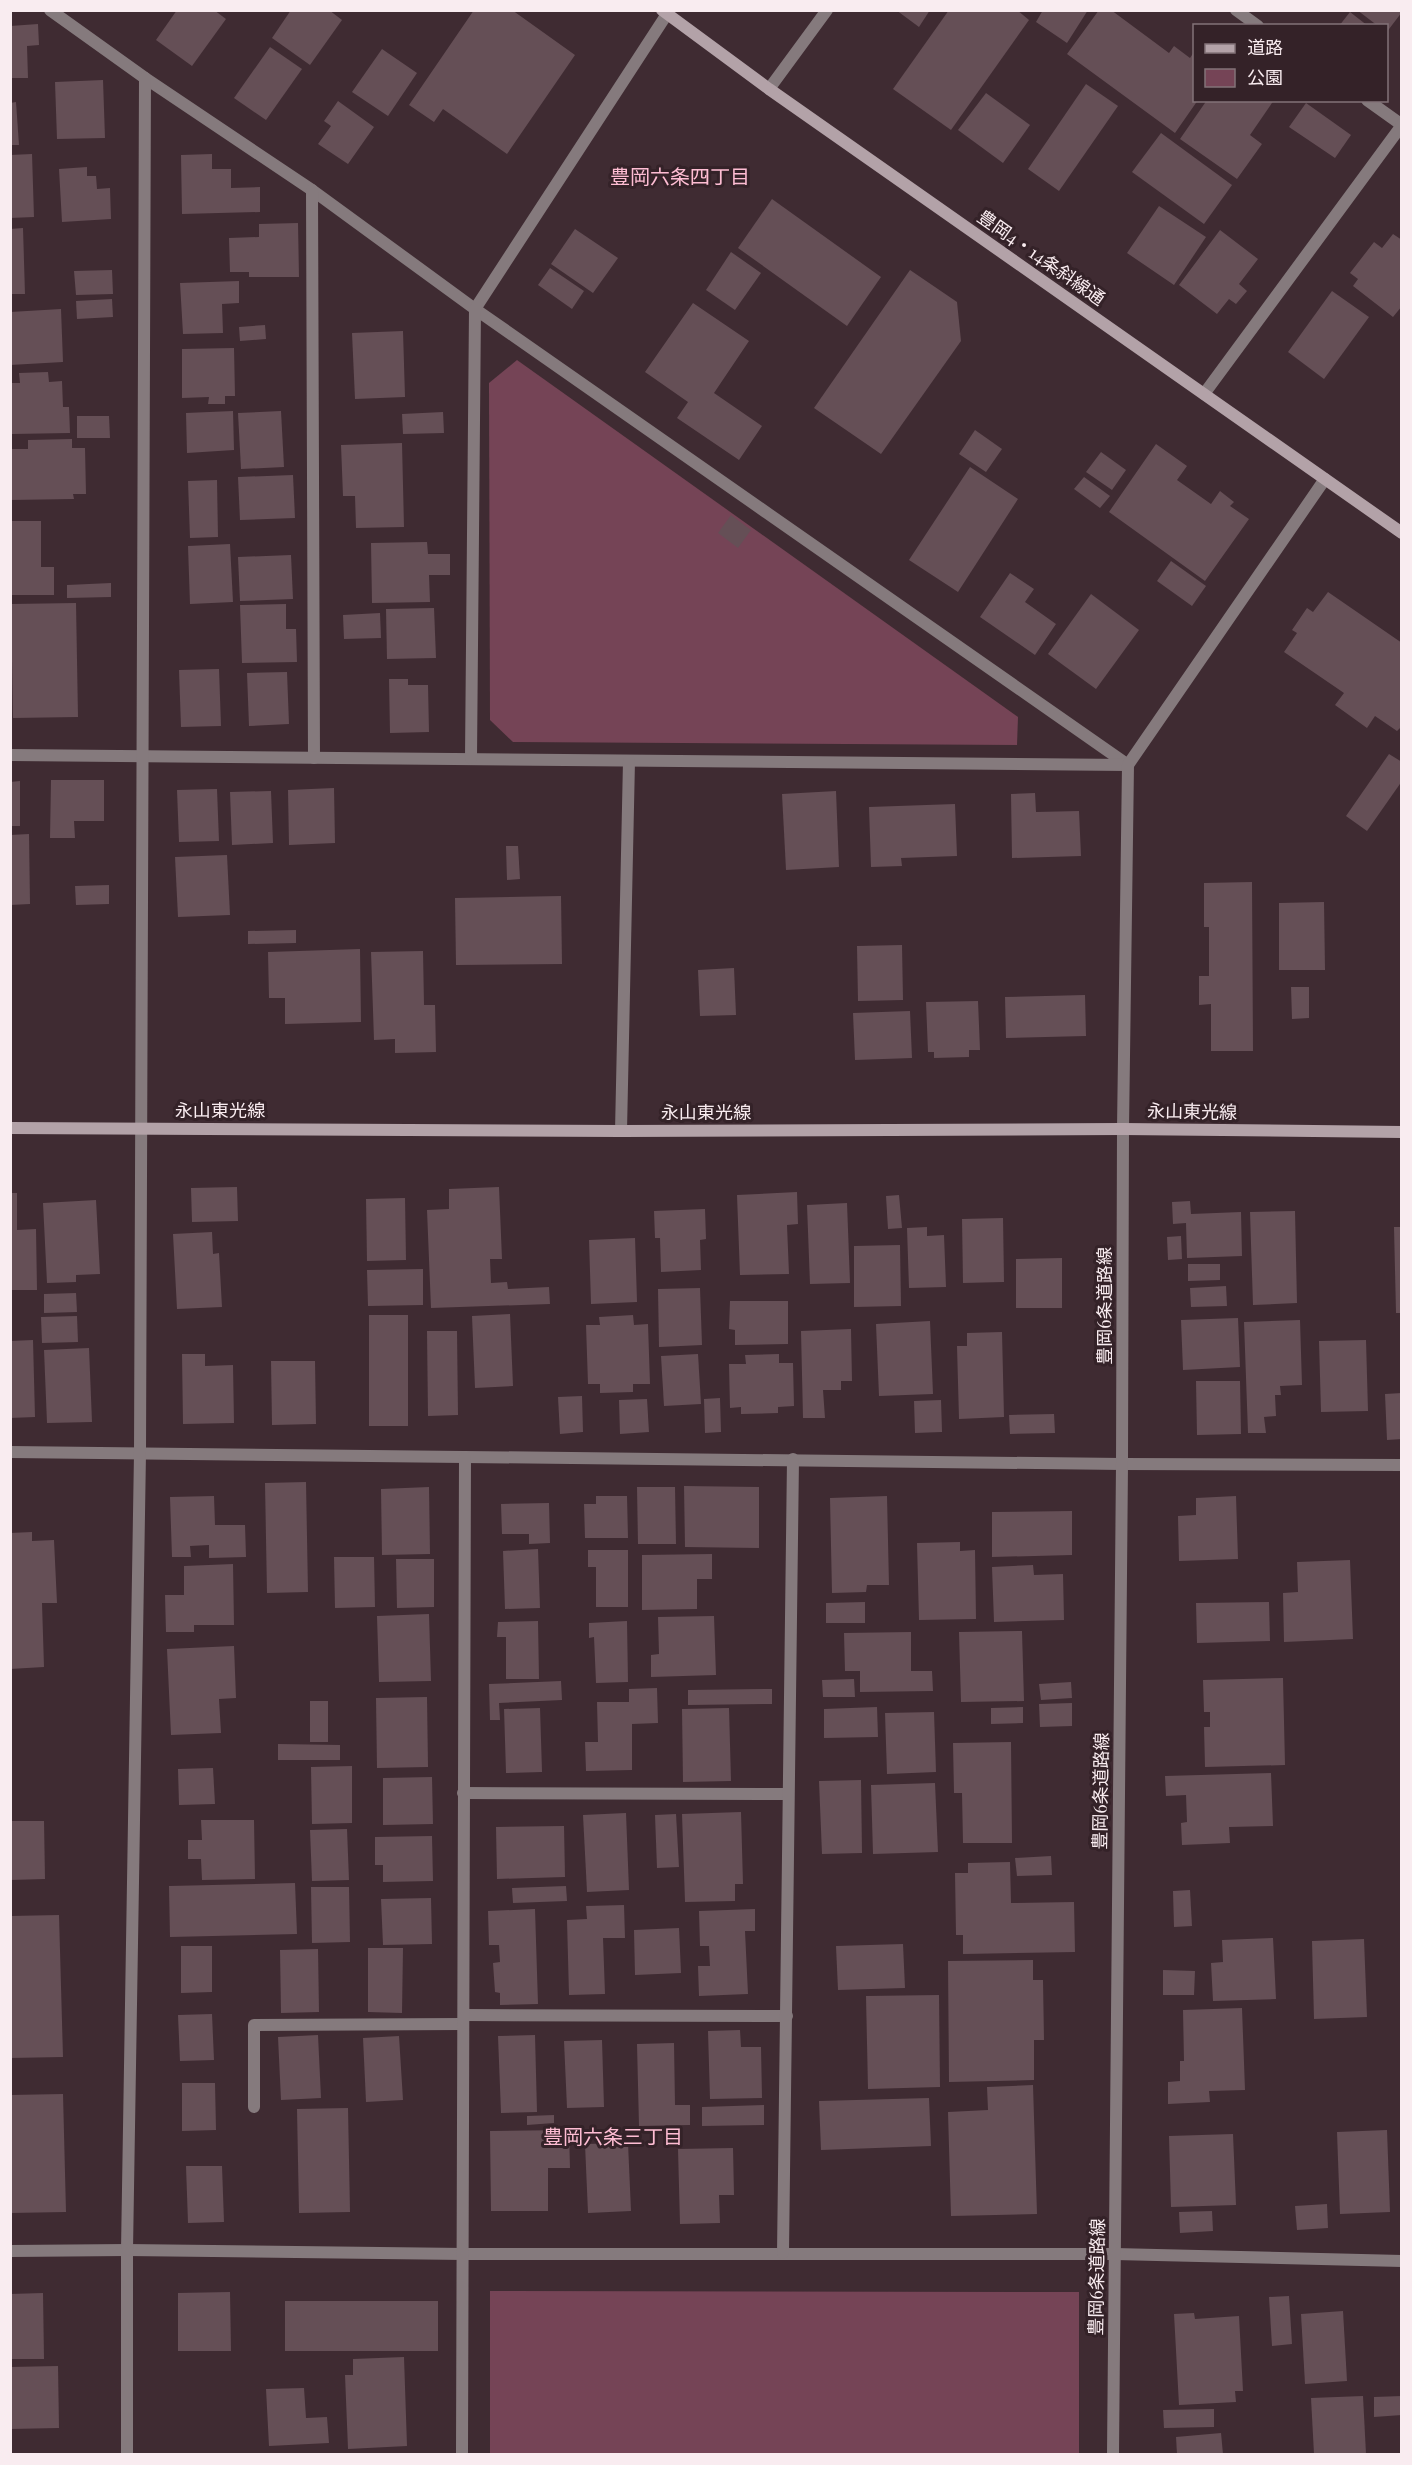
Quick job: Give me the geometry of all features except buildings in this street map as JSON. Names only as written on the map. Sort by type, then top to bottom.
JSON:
[{"type":"street","points":[[50,10],[145,78],[312,190],[475,309],[1128,765]]},
{"type":"street","points":[[769,89],[827,10]]},
{"type":"street","points":[[1236,10],[1255,24]]},
{"type":"street","points":[[471,758],[475,309],[664,12]]},
{"type":"street","name":"豊岡4・14条斜線通","points":[[664,12],[769,89],[1401,533]]},
{"type":"street","points":[[127,2454],[127,2250],[140,1453],[145,78]]},
{"type":"street","points":[[1204,394],[1401,125],[1370,102]]},
{"type":"street","points":[[312,190],[314,758]]},
{"type":"street","points":[[1128,765],[1325,479]]},
{"type":"street","points":[[10,755],[144,758],[471,758],[1128,765]]},
{"type":"street","points":[[621,1131],[630,761]]},
{"type":"street","name":"豊岡6条道路線","points":[[1113,2454],[1128,765]]},
{"type":"street","name":"永山東光線","points":[[10,1128],[621,1131],[1123,1129],[1401,1132]]},
{"type":"street","points":[[10,1452],[1401,1465]]},
{"type":"street","points":[[462,2454],[465,1457]]},
{"type":"street","points":[[783,2253],[794,1459]]},
{"type":"street","points":[[463,1793],[788,1794]]},
{"type":"street","points":[[254,2107],[254,2025],[464,2019],[787,2016]]},
{"type":"street","points":[[10,2251],[1115,2254],[1401,2261]]},
{"type":"green space","points":[[517,360],[1018,717],[1017,745],[513,742],[490,720],[489,383]]},
{"type":"green space","points":[[490,2291],[1079,2292],[1079,2454],[490,2454]]},
{"type":"district","name":"豊岡六条四丁目","points":[[680,177]]},
{"type":"district","name":"豊岡六条三丁目","points":[[613,2137]]}]
